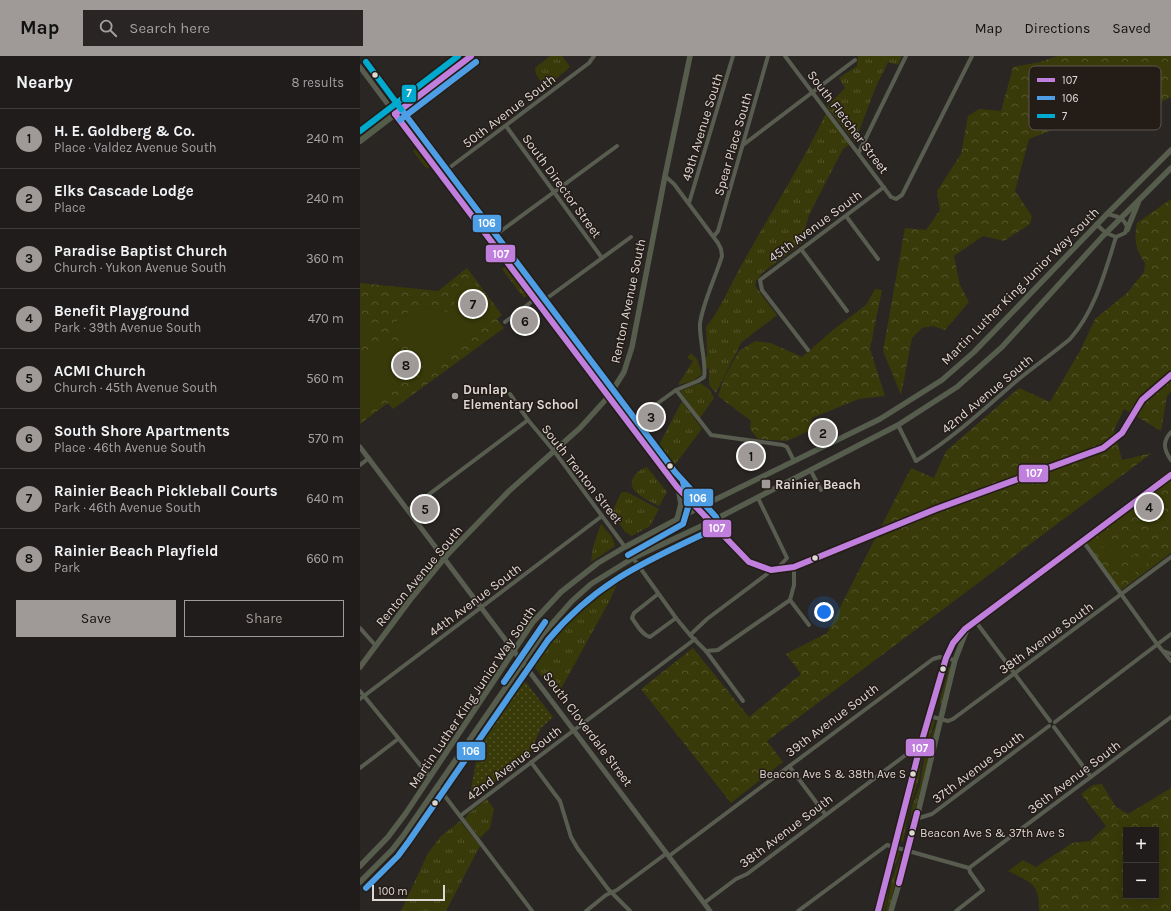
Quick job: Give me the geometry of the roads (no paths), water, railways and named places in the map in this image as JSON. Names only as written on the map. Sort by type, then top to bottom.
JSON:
[{"type":"main road","points":[[360,141],[471,56]]},
{"type":"main road","name":"Renton Avenue South","points":[[360,667],[444,558],[509,491],[580,428],[608,396],[624,372],[632,347],[690,56]]},
{"type":"main road","points":[[395,114],[677,487],[744,558],[753,565],[772,570],[794,567],[936,509],[1103,448],[1121,435],[1134,410],[1142,400],[1171,375]]},
{"type":"main road","name":"Martin Luther King Junior Way South","points":[[360,865],[394,829],[533,622],[561,592],[598,563],[677,519],[895,411],[942,380],[974,352],[1096,224],[1171,150]]},
{"type":"main road","name":"Martin Luther King Junior Way South","points":[[360,882],[392,850],[438,787],[552,622],[591,584],[633,558],[758,498],[898,425],[957,387],[991,358],[1106,233],[1171,168]]},
{"type":"main road","points":[[1127,230],[1140,199]]},
{"type":"main road","points":[[878,911],[920,747],[946,658],[953,643],[961,633],[1171,475]]},
{"type":"main road","points":[[677,487],[681,504],[677,519]]},
{"type":"main road","points":[[891,911],[909,850],[955,660],[967,629]]},
{"type":"street","name":"50th Avenue South","points":[[441,174],[589,63],[594,56]]},
{"type":"street","name":"49th Avenue South","points":[[689,204],[734,56]]},
{"type":"street","name":"Spear Place South","points":[[714,236],[718,231],[768,56]]},
{"type":"street","name":"South Fletcher Street","points":[[785,56],[859,152],[884,188],[892,197],[896,199],[902,195],[972,56]]},
{"type":"street","points":[[859,152],[906,56]]},
{"type":"street","points":[[743,146],[813,94],[855,60]]},
{"type":"street","points":[[360,66],[395,114]]},
{"type":"street","name":"South Director Street","points":[[506,126],[553,193],[602,258]]},
{"type":"street","points":[[490,239],[617,146]]},
{"type":"street","points":[[629,424],[676,390],[704,377],[705,372],[700,326],[722,256],[722,249],[714,236],[674,184],[665,176]]},
{"type":"street","name":"45th Avenue South","points":[[808,350],[762,290],[759,282],[765,275],[884,188]]},
{"type":"street","points":[[1096,224],[1106,233],[1116,237],[1127,230],[1127,224],[1121,218],[1107,214]]},
{"type":"street","points":[[846,216],[878,259]]},
{"type":"street","points":[[505,322],[631,237]]},
{"type":"street","name":"42nd Avenue South","points":[[898,425],[916,461],[945,442],[974,419],[1014,383],[1070,339],[1092,306],[1116,237]]},
{"type":"street","points":[[801,249],[847,311]]},
{"type":"street","points":[[676,390],[711,435],[783,444],[794,461]]},
{"type":"street","name":"South Trenton Street","points":[[510,394],[625,548]]},
{"type":"street","points":[[408,510],[528,420]]},
{"type":"street","points":[[1171,432],[1166,438],[1164,446],[1171,460]]},
{"type":"street","name":"South Cloverdale Street","points":[[360,446],[710,911]]},
{"type":"street","points":[[360,465],[369,458]]},
{"type":"street","points":[[812,470],[821,490]]},
{"type":"street","points":[[690,636],[707,619],[787,558],[758,498]]},
{"type":"street","name":"44th Avenue South","points":[[362,697],[602,516]]},
{"type":"street","points":[[1083,541],[1162,651],[1171,661]]},
{"type":"street","name":"38th Avenue South","points":[[929,716],[948,721],[953,719],[1171,557]]},
{"type":"street","points":[[633,558],[676,618],[690,636],[695,639],[706,651],[744,701]]},
{"type":"street","points":[[706,651],[718,650],[790,600],[794,585],[794,567]]},
{"type":"street","points":[[658,594],[634,613],[632,618],[637,625],[646,636],[650,637],[676,618]]},
{"type":"street","points":[[790,600],[810,625]]},
{"type":"street","points":[[976,622],[1091,777]]},
{"type":"street","points":[[360,628],[376,646]]},
{"type":"street","name":"37th Avenue South","points":[[916,819],[932,814],[1171,634]]},
{"type":"street","name":"42nd Avenue South","points":[[460,816],[695,639]]},
{"type":"street","points":[[1162,651],[1171,654]]},
{"type":"street","name":"39th Avenue South","points":[[586,911],[668,854],[933,659],[946,658],[955,660]]},
{"type":"street","points":[[360,691],[362,697],[430,777]]},
{"type":"street","name":"36th Avenue South","points":[[969,868],[1171,717]]},
{"type":"street","points":[[360,768],[398,739]]},
{"type":"street","name":"38th Avenue South","points":[[704,903],[736,879],[747,874],[907,754],[920,747]]},
{"type":"street","points":[[531,762],[560,801],[574,843],[612,892],[630,911]]},
{"type":"street","points":[[789,766],[825,814]]},
{"type":"street","points":[[438,787],[532,911]]},
{"type":"street","points":[[798,911],[887,845],[969,868],[970,872],[983,890],[956,911]]},
{"type":"place","name":"Rainier Beach Pickleball Courts","points":[[473,304]]},
{"type":"place","name":"South Shore Apartments","points":[[525,321]]},
{"type":"place","name":"Rainier Beach Playfield","points":[[406,365]]},
{"type":"place","name":"Dunlap Elementary School","points":[[455,396]]},
{"type":"place","name":"Paradise Baptist Church","points":[[651,417]]},
{"type":"place","name":"Elks Cascade Lodge","points":[[823,433]]},
{"type":"place","name":"H. E. Goldberg & Co.","points":[[751,456]]},
{"type":"place","name":"Rainier Beach","points":[[766,484]]},
{"type":"place","name":"Benefit Playground","points":[[1149,507]]},
{"type":"place","name":"ACMI Church","points":[[425,509]]},
{"type":"place","name":"Beacon Ave S & 38th Ave S","points":[[913,774]]},
{"type":"place","name":"Beacon Ave S & 37th Ave S","points":[[912,833]]}]
